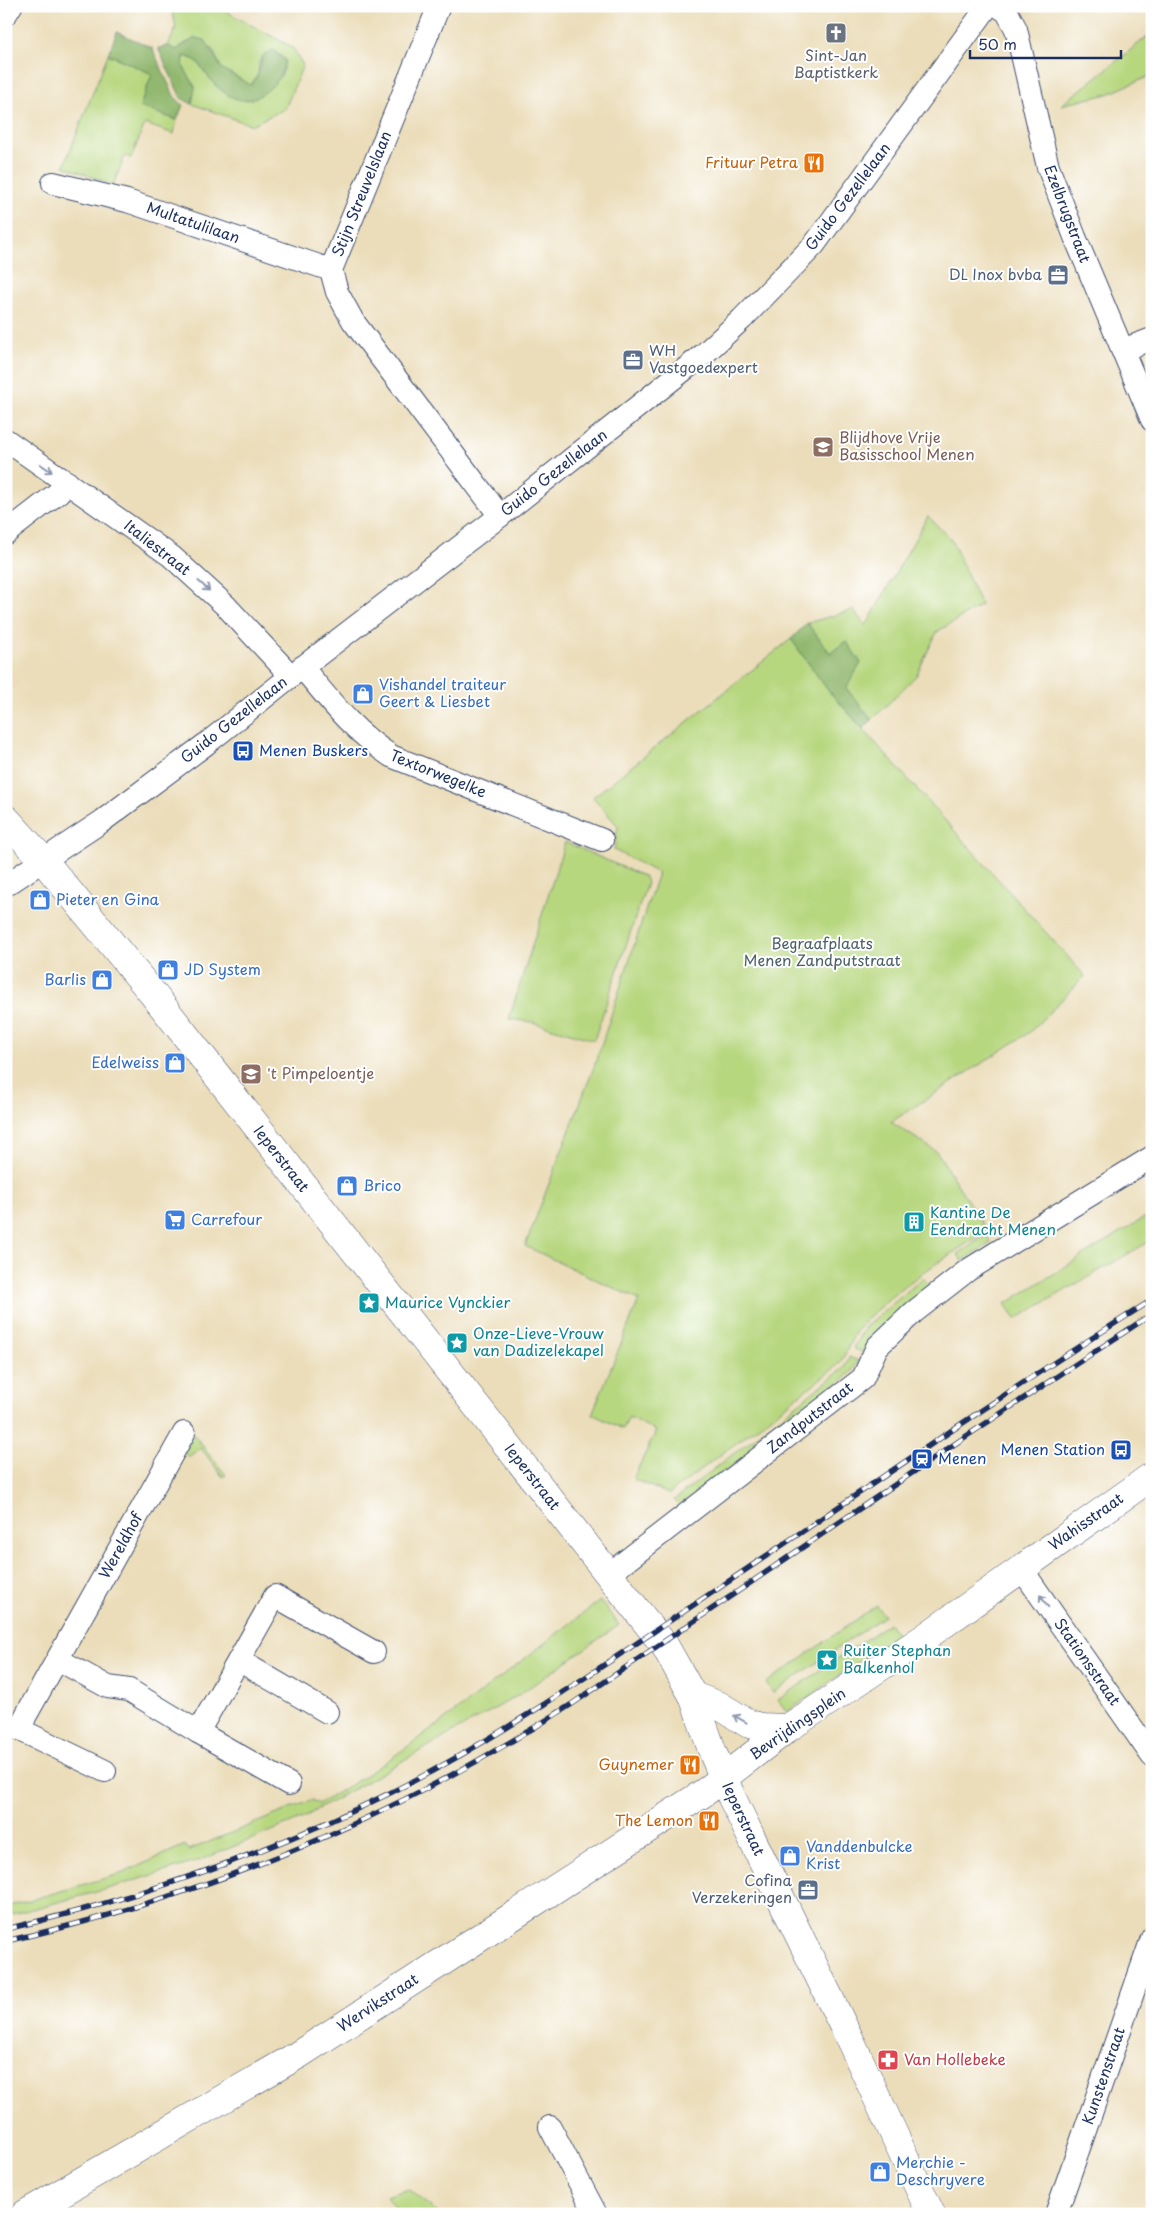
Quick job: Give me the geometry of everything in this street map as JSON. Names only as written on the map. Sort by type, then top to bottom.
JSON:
[{"type":"street","points":[[6,14],[11,6]]},
{"type":"street","name":"Stijn Streuvelslaan","points":[[439,6],[331,270],[337,292],[353,321],[500,516]]},
{"type":"street","name":"Ezelbrugstraat","points":[[986,8],[1007,12],[1016,29],[1048,167],[1152,420]]},
{"type":"street","name":"Guido Gezellelaan","points":[[6,885],[101,822],[206,744],[297,671],[500,516],[704,354],[773,290],[814,245],[986,8]]},
{"type":"street","name":"Multatulilaan","points":[[53,183],[127,201],[331,270]]},
{"type":"street","points":[[1122,350],[1152,339]]},
{"type":"street","name":"Italiestraat","points":[[6,440],[171,556],[297,671]]},
{"type":"street","points":[[6,532],[59,492],[66,482]]},
{"type":"street","name":"Textorwegelke","points":[[297,671],[370,742],[391,756],[602,840]]},
{"type":"street","name":"Ieperstraat","points":[[6,819],[43,860],[153,994],[663,1641],[693,1696],[724,1779],[931,2214]]},
{"type":"street","name":"Zandputstraat","points":[[609,1574],[863,1378],[878,1347],[914,1312],[968,1270],[1152,1157]]},
{"type":"street","name":"Wereldhof","points":[[13,1726],[25,1717],[59,1660],[184,1433]]},
{"type":"street","name":"Wahisstraat","points":[[1021,1568],[1152,1476]]},
{"type":"street","name":"Bevrijdingsplein","points":[[724,1779],[788,1728],[924,1638],[1021,1568]]},
{"type":"street","name":"Stationsstraat","points":[[1021,1568],[1152,1756]]},
{"type":"street","points":[[198,1732],[276,1596],[374,1652]]},
{"type":"street","points":[[59,1660],[108,1687],[129,1690],[289,1784]]},
{"type":"street","points":[[240,1661],[327,1712]]},
{"type":"street","points":[[693,1696],[720,1706],[749,1724],[760,1727],[788,1728]]},
{"type":"street","points":[[13,1726],[105,1771]]},
{"type":"street","name":"Wervikstraat","points":[[25,2214],[298,2055],[724,1779]]},
{"type":"street","name":"Kunstenstraat","points":[[1056,2214],[1152,1938]]},
{"type":"street","points":[[550,2127],[596,2214]]},
{"type":"green space","points":[[177,6],[216,6],[292,47],[303,65],[285,109],[251,125],[192,104],[195,87],[183,66],[184,56],[196,60],[215,85],[229,96],[282,75],[285,60],[273,50],[259,62],[258,74],[251,85],[222,69],[212,49],[187,42],[176,50],[168,46],[176,27],[171,8]]},
{"type":"green space","points":[[117,32],[152,48],[174,96],[183,105],[177,120],[140,107],[152,74],[108,54]]},
{"type":"green space","points":[[1152,33],[1152,75],[1108,94],[1061,105]]},
{"type":"green space","points":[[195,38],[205,40],[222,69],[251,85],[258,74],[261,59],[265,54],[273,50],[285,61],[273,85],[257,97],[241,100],[233,98],[219,89],[197,61],[184,56],[183,66],[195,87],[192,104],[181,98],[158,48],[168,46],[176,50]]},
{"type":"green space","points":[[108,54],[152,74],[140,106],[177,120],[174,134],[145,124],[131,158],[125,156],[113,185],[64,166]]},
{"type":"green space","points":[[928,516],[952,541],[981,605],[937,632],[916,676],[872,720],[846,688],[861,663],[846,641],[831,654],[807,623],[853,610],[866,626]]},
{"type":"green space","points":[[807,623],[830,653],[846,641],[861,663],[846,688],[872,720],[863,729],[827,689],[791,639]]},
{"type":"green space","name":"Begraafplaats Menen Zandputstraat","points":[[791,639],[827,689],[1085,976],[1030,1032],[891,1122],[937,1152],[987,1231],[921,1274],[890,1298],[857,1330],[836,1367],[669,1494],[633,1479],[656,1431],[629,1417],[623,1429],[592,1414],[639,1300],[525,1246],[594,1067],[658,873],[614,850],[618,826],[593,797]]},
{"type":"green space","points":[[565,842],[645,877],[647,883],[594,1040],[532,1022],[509,1019]]},
{"type":"green space","points":[[1152,1213],[1152,1240],[1016,1319],[1005,1304]]},
{"type":"green space","points":[[986,1235],[991,1243],[962,1261],[958,1254]]},
{"type":"green space","points":[[923,1278],[929,1285],[872,1335],[862,1352],[853,1348],[865,1327]]},
{"type":"green space","points":[[849,1357],[859,1361],[851,1373],[681,1507],[674,1500],[844,1368]]},
{"type":"green space","points":[[194,1435],[226,1475],[223,1477],[201,1448],[188,1457],[184,1452]]},
{"type":"green space","points":[[600,1601],[619,1625],[517,1696],[301,1819],[196,1862],[104,1890],[6,1916],[6,1907],[123,1873],[185,1845],[189,1850],[312,1800],[319,1804],[392,1758]]},
{"type":"green space","points":[[877,1605],[884,1616],[773,1693],[766,1683]]},
{"type":"green space","points":[[889,1623],[897,1635],[787,1712],[778,1700]]},
{"type":"green space","points":[[409,2189],[439,2214],[398,2214],[398,2211],[386,2196]]},
{"type":"railway","points":[[6,1929],[106,1903],[203,1872],[251,1854],[346,1814],[392,1792],[470,1750],[584,1679],[979,1412],[1152,1300]]},
{"type":"railway","points":[[6,1941],[155,1901],[228,1876],[300,1848],[439,1782],[572,1704],[965,1437],[1152,1314]]},
{"type":"place","name":"Sint-Jan Baptistkerk","points":[[836,33]]},
{"type":"place","name":"Frituur Petra","points":[[814,163]]},
{"type":"place","name":"DL Inox bvba","points":[[1058,275]]},
{"type":"place","name":"WH Vastgoedexpert","points":[[633,360]]},
{"type":"place","name":"Blijdhove Vrije Basisschool Menen","points":[[823,447]]},
{"type":"place","name":"Vishandel traiteur Geert & Liesbet","points":[[363,694]]},
{"type":"place","name":"Menen Buskers","points":[[243,751]]},
{"type":"place","name":"Pieter en Gina","points":[[40,900]]},
{"type":"place","name":"JD System","points":[[168,970]]},
{"type":"place","name":"Barlis","points":[[102,980]]},
{"type":"place","name":"Edelweiss","points":[[175,1063]]},
{"type":"place","name":"'t Pimpeloentje","points":[[251,1074]]},
{"type":"place","name":"Brico","points":[[347,1186]]},
{"type":"place","name":"Carrefour","points":[[175,1220]]},
{"type":"place","name":"Kantine De Eendracht Menen","points":[[914,1222]]},
{"type":"place","name":"Maurice Vynckier","points":[[369,1303]]},
{"type":"place","name":"Onze-Lieve-Vrouw van Dadizelekapel","points":[[457,1343]]},
{"type":"place","name":"Menen Station","points":[[1121,1450]]},
{"type":"place","name":"Menen","points":[[922,1459]]},
{"type":"place","name":"Ruiter Stephan Balkenhol","points":[[827,1660]]},
{"type":"place","name":"Guynemer","points":[[690,1765]]},
{"type":"place","name":"The Lemon","points":[[709,1821]]},
{"type":"place","name":"Vanddenbulcke Krist","points":[[790,1856]]},
{"type":"place","name":"Cofina Verzekeringen","points":[[808,1890]]},
{"type":"place","name":"Van Hollebeke","points":[[888,2060]]},
{"type":"place","name":"Merchie - Deschryvere","points":[[880,2172]]}]
